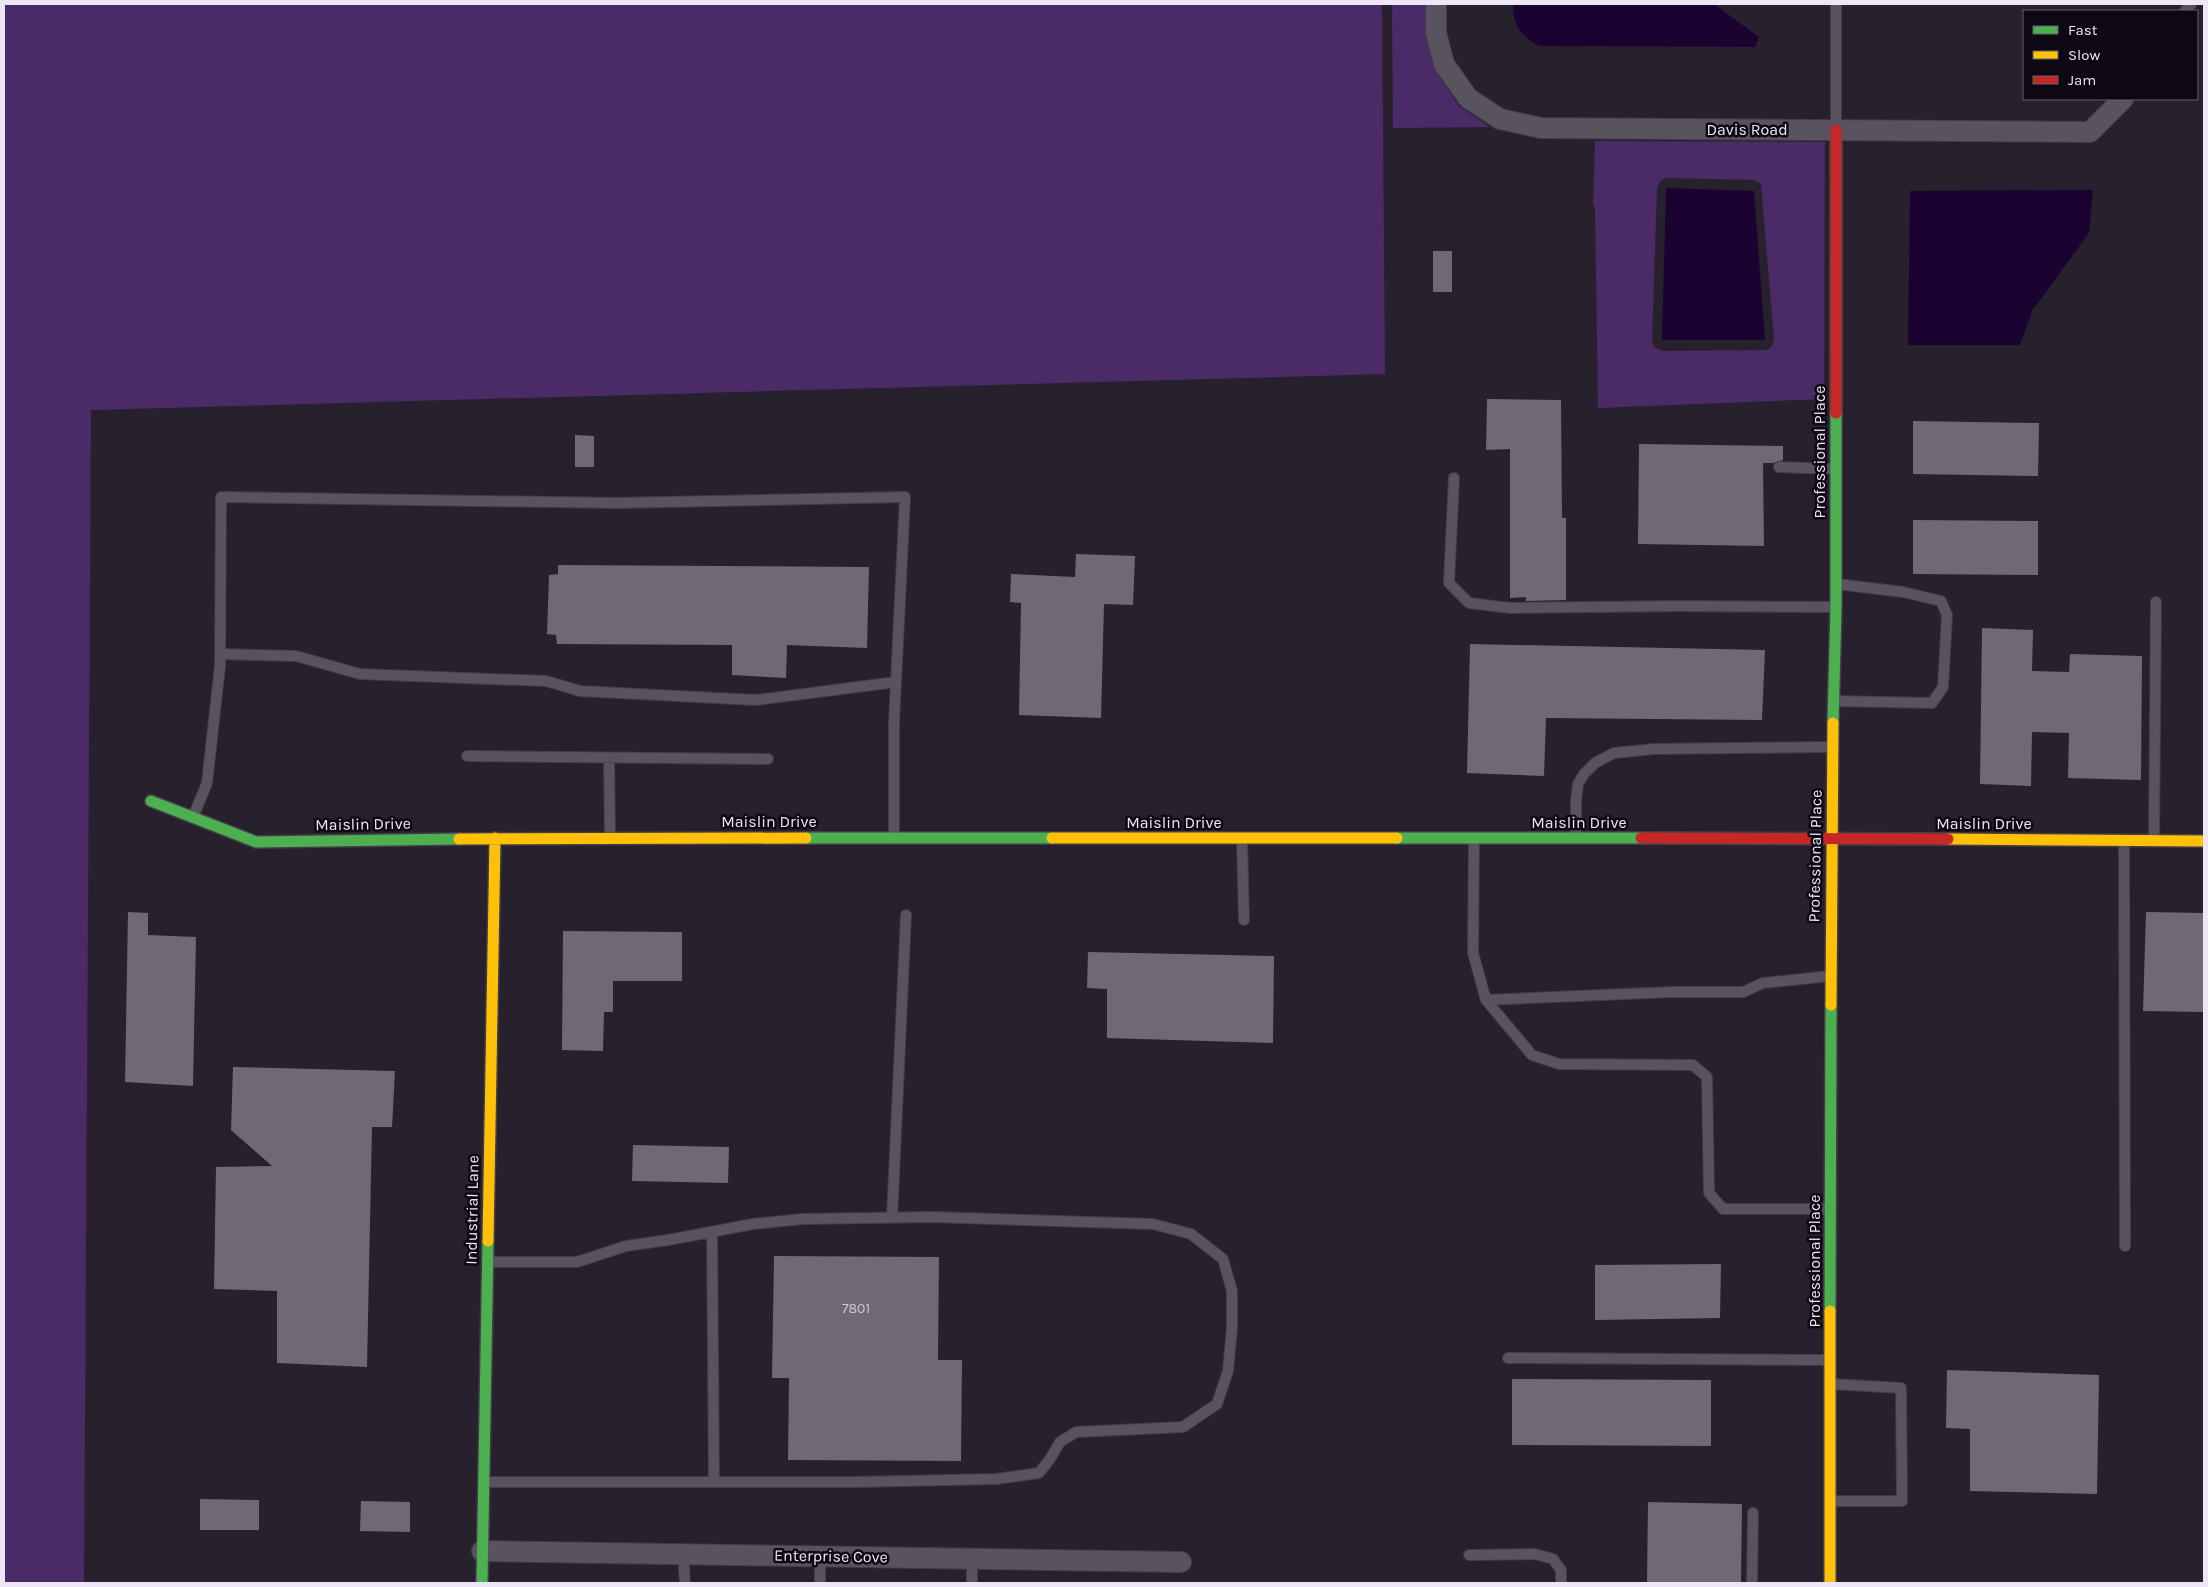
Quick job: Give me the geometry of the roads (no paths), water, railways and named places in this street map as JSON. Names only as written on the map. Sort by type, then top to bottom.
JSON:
[{"type":"street","name":"Davis Road","points":[[1436,4],[1436,33],[1444,64],[1468,98],[1500,119],[1541,128],[2090,132],[2122,100]]},
{"type":"street","name":"Professional Place","points":[[1830,1583],[1831,838],[1836,607],[1836,130]]},
{"type":"street","name":"Maislin Drive","points":[[151,801],[256,842],[495,838],[1831,838],[2204,842]]},
{"type":"street","name":"Industrial Lane","points":[[482,1583],[495,838]]},
{"type":"street","name":"Enterprise Cove","points":[[482,1551],[1181,1562]]},
{"type":"lane","points":[[1836,4],[1836,130]]},
{"type":"lane","points":[[1779,467],[1835,469]]},
{"type":"lane","points":[[1454,478],[1450,583],[1469,603],[1510,608],[1836,607]]},
{"type":"lane","points":[[193,818],[207,783],[220,654],[221,497],[616,503],[905,497],[896,682],[894,838]]},
{"type":"lane","points":[[1834,701],[1932,703],[1943,687],[1946,615],[1942,601],[1903,592],[1836,584]]},
{"type":"lane","points":[[2154,841],[2156,602]]},
{"type":"lane","points":[[220,654],[296,656],[360,674],[546,681],[580,691],[756,700],[896,682]]},
{"type":"lane","points":[[1576,838],[1578,784],[1584,774],[1596,763],[1614,753],[1654,749],[1833,747]]},
{"type":"lane","points":[[467,756],[768,759]]},
{"type":"lane","points":[[609,758],[610,838]]},
{"type":"lane","points":[[1242,838],[1244,920]]},
{"type":"lane","points":[[1474,838],[1473,954],[1486,1000],[1532,1055],[1560,1064],[1693,1065],[1707,1077],[1709,1194],[1722,1209],[1830,1210]]},
{"type":"lane","points":[[2124,840],[2125,1246]]},
{"type":"lane","points":[[892,1218],[906,915]]},
{"type":"lane","points":[[1486,1000],[1672,992],[1743,992],[1763,983],[1831,976]]},
{"type":"lane","points":[[483,1482],[855,1482],[996,1479],[1039,1473],[1060,1442],[1076,1432],[1183,1427],[1217,1404],[1228,1371],[1232,1328],[1232,1291],[1223,1259],[1191,1234],[1153,1224],[892,1218],[803,1219],[753,1224],[626,1246],[577,1262],[487,1262]]},
{"type":"lane","points":[[712,1232],[714,1482]]},
{"type":"lane","points":[[1508,1358],[1830,1360]]},
{"type":"lane","points":[[1830,1384],[1901,1388],[1902,1502],[1830,1502]]},
{"type":"lane","points":[[1752,1583],[1753,1512]]},
{"type":"lane","points":[[683,1554],[685,1583]]},
{"type":"lane","points":[[1469,1555],[1535,1554],[1553,1559],[1561,1570],[1561,1583]]},
{"type":"lane","points":[[820,1556],[820,1583]]},
{"type":"lane","points":[[972,1558],[972,1583]]}]
